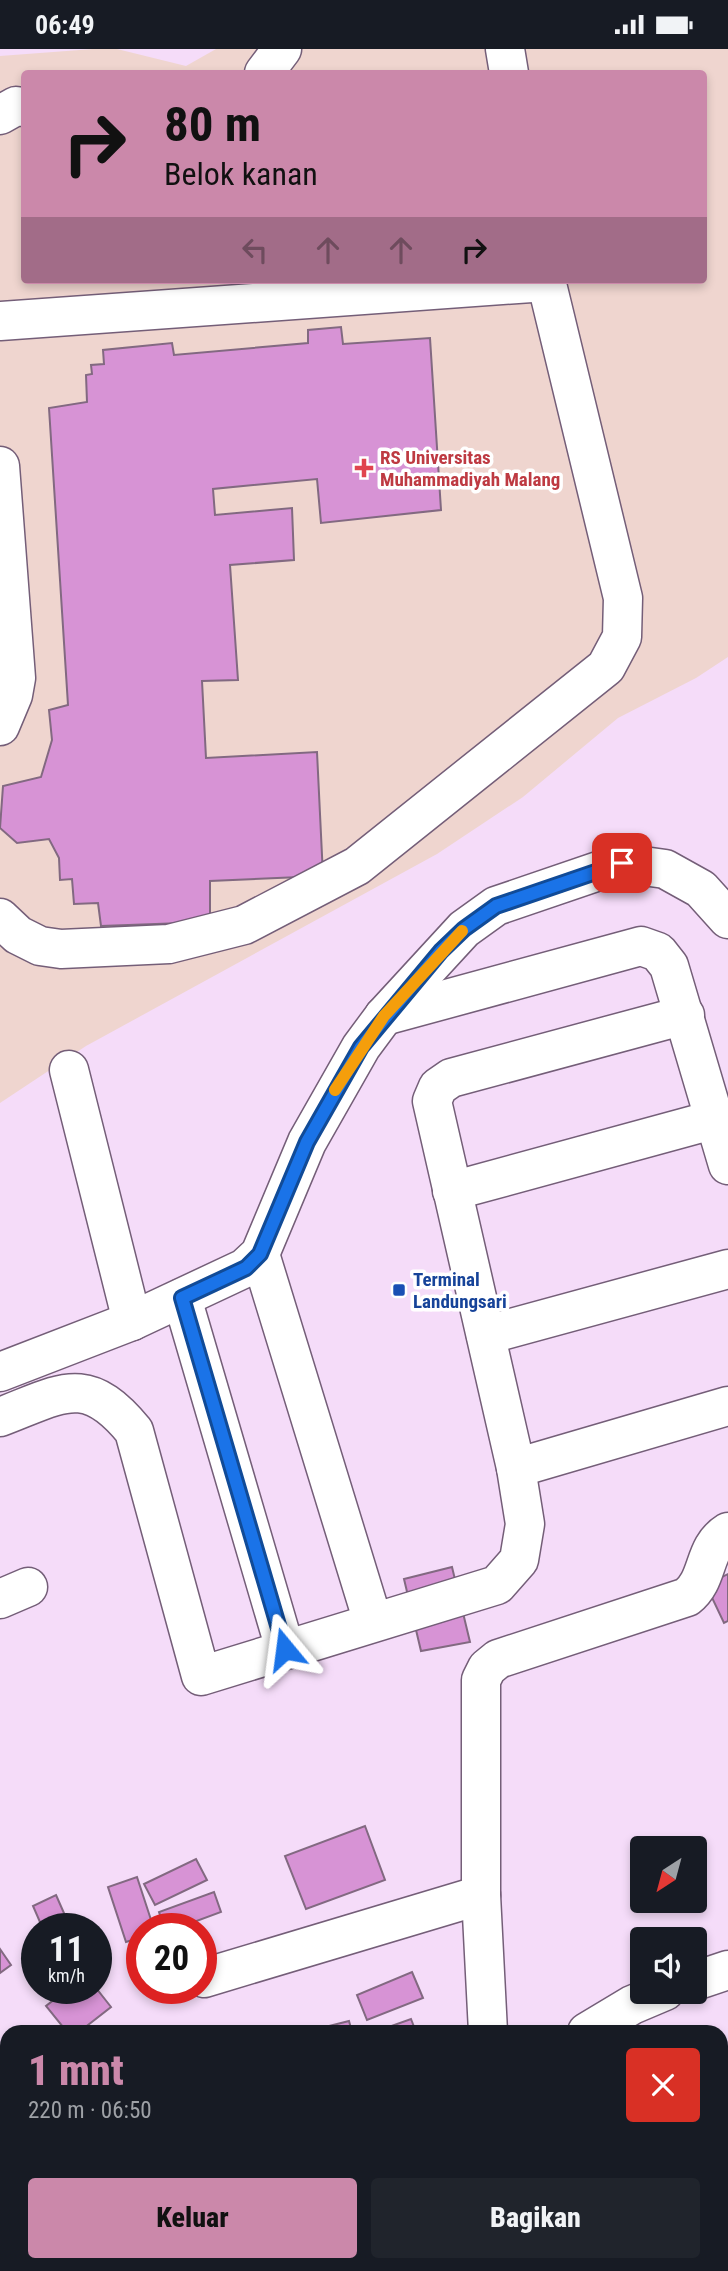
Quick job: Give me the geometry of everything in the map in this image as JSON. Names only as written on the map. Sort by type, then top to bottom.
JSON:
[{"type":"street","points":[[266,70],[282,49]]},
{"type":"street","points":[[505,49],[508,70]]},
{"type":"street","points":[[0,114],[16,106],[21,107]]},
{"type":"street","points":[[0,321],[505,284]]},
{"type":"street","points":[[0,918],[19,935],[40,946],[61,949],[169,944],[244,925],[357,866],[606,667],[622,638],[623,599],[547,284]]},
{"type":"street","points":[[0,465],[16,678],[13,695],[1,720]]},
{"type":"street","points":[[0,1372],[132,1321],[246,1268],[260,1254],[307,1142],[361,1047],[384,1016],[464,929],[496,906],[622,863],[665,869],[701,889],[728,919]]},
{"type":"street","points":[[384,1016],[641,946],[658,952],[669,966],[728,1165]]},
{"type":"street","points":[[0,1417],[60,1395],[77,1392],[108,1402],[134,1431],[201,1675],[497,1585],[519,1560],[525,1524],[516,1468],[432,1101],[438,1087],[451,1078],[685,1015]]},
{"type":"street","points":[[69,1070],[132,1321]]},
{"type":"street","points":[[452,1191],[716,1119]]},
{"type":"street","points":[[260,1254],[373,1622]]},
{"type":"street","points":[[486,1335],[728,1269]]},
{"type":"street","points":[[182,1298],[285,1649]]},
{"type":"street","points":[[516,1468],[728,1406]]},
{"type":"street","points":[[487,2025],[471,1897],[481,1681],[487,1668],[498,1659],[687,1597],[696,1590],[703,1577],[709,1550],[728,1532]]},
{"type":"street","points":[[217,1974],[471,1897]]},
{"type":"street","points":[[707,1977],[728,1970]]},
{"type":"street","points":[[599,2025],[634,2004]]},
{"type":"shaded area","name":"RS Universitas Muhammadiyah Malang","points":[[117,49],[186,66],[216,49],[728,49],[728,657],[696,678],[618,718],[523,797],[437,854],[86,1046],[0,1103],[0,56]]},
{"type":"building","points":[[341,327],[343,344],[430,338],[441,510],[321,523],[317,479],[213,489],[215,515],[292,508],[294,560],[230,565],[238,680],[202,681],[206,758],[317,752],[323,876],[210,881],[210,922],[101,926],[98,903],[74,904],[72,879],[60,880],[59,858],[49,839],[17,843],[0,828],[3,786],[41,777],[52,740],[49,710],[68,705],[49,408],[87,402],[86,375],[92,374],[91,365],[104,364],[103,350],[172,343],[174,355],[308,343],[308,330]]},
{"type":"building","points":[[452,1567],[470,1642],[421,1651],[404,1579]]},
{"type":"building","points":[[728,1574],[728,1621],[724,1623],[706,1585]]},
{"type":"building","points":[[365,1826],[385,1880],[306,1909],[285,1856]]},
{"type":"building","points":[[196,1859],[207,1880],[155,1905],[144,1884]]},
{"type":"building","points":[[137,1877],[149,1913],[126,1913],[126,1942],[108,1887]]},
{"type":"building","points":[[214,1892],[221,1912],[217,1913],[159,1912]]},
{"type":"building","points":[[56,1895],[64,1913],[36,1913],[33,1906]]},
{"type":"building","points":[[0,1949],[11,1965],[0,1973]]},
{"type":"building","points":[[412,1972],[423,1998],[367,2020],[357,1995]]},
{"type":"building","points":[[49,2004],[109,2004],[111,2007],[88,2025],[61,2025],[46,2006]]},
{"type":"building","points":[[411,2019],[413,2025],[394,2025]]},
{"type":"building","points":[[349,2021],[350,2025],[333,2025]]},
{"type":"slow traffic","points":[[335,1090],[384,1016],[462,931]]},
{"type":"place","name":"RS Universitas Muhammadiyah Malang","points":[[364,468]]},
{"type":"place","name":"Terminal Landungsari","points":[[399,1290]]},
{"type":"route","points":[[285,1649],[182,1298],[246,1268],[260,1254],[307,1142],[335,1090],[384,1016],[441,951],[464,929],[496,906],[622,863]]}]
